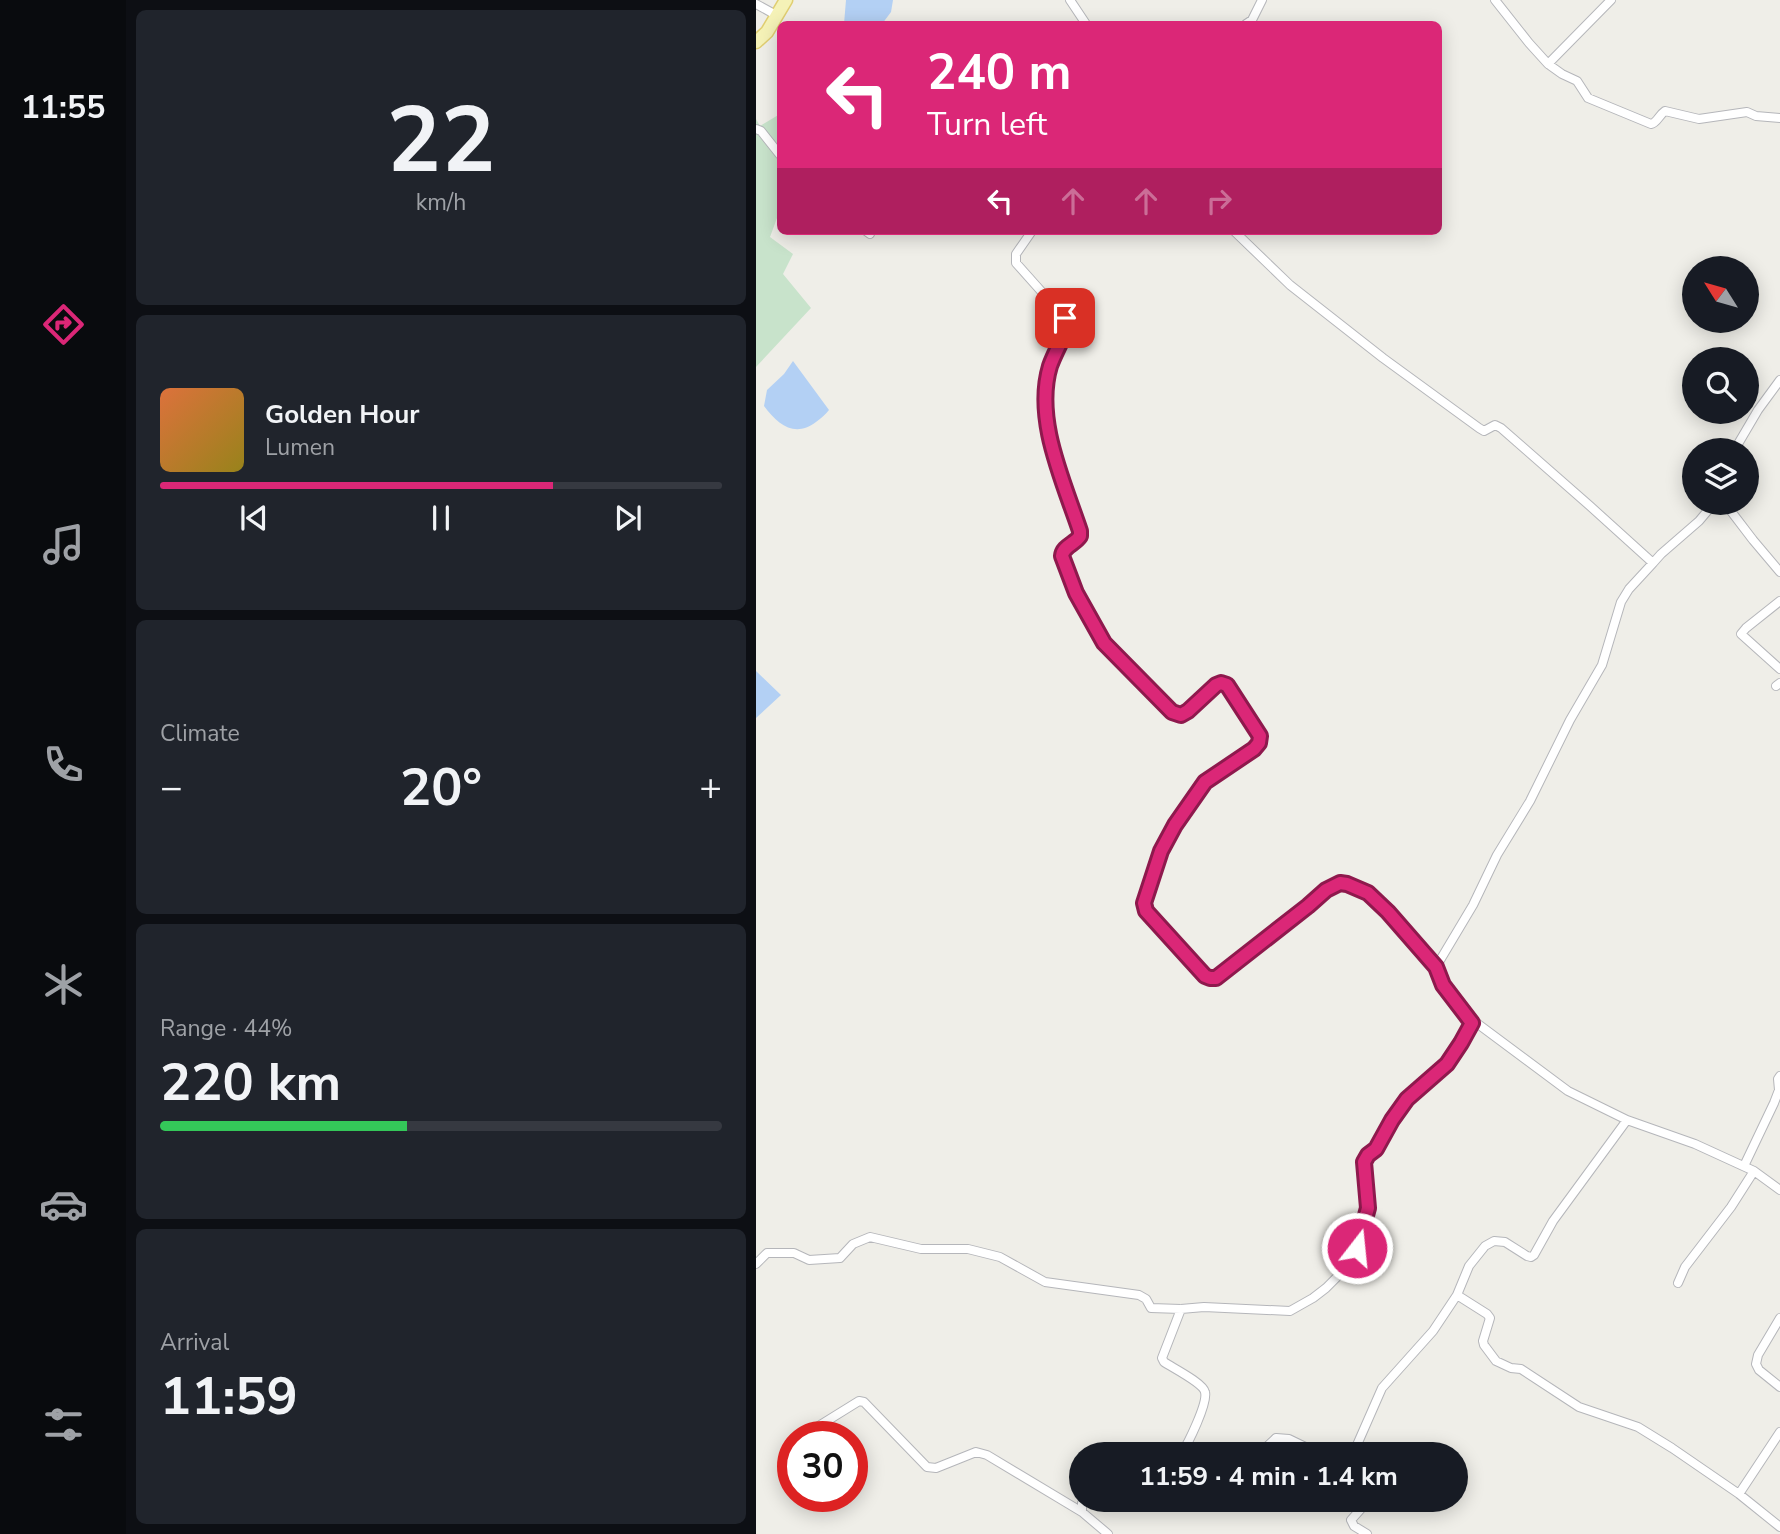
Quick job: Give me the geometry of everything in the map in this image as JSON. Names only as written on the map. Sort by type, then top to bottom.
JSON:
[{"type":"main road","points":[[756,42],[766,32],[786,0]]},
{"type":"street","points":[[1070,0],[1084,21]]},
{"type":"street","points":[[1250,21],[1262,0]]},
{"type":"street","points":[[1495,0],[1548,64],[1577,81],[1588,98],[1651,124],[1665,111],[1699,119],[1747,112],[1756,117],[1780,118]]},
{"type":"street","points":[[1548,64],[1611,0]]},
{"type":"street","points":[[756,4],[776,15]]},
{"type":"street","points":[[756,129],[761,131],[777,151]]},
{"type":"street","points":[[1029,235],[1016,254],[1016,263],[1065,318],[1068,325],[1051,365],[1045,398],[1048,431],[1080,531],[1077,541],[1062,551],[1076,593],[1104,643],[1172,712],[1181,715],[1188,711],[1221,683],[1227,685],[1260,736],[1254,749],[1205,782],[1175,825],[1161,851],[1144,903],[1146,911],[1205,976],[1216,978],[1326,890],[1340,883],[1368,893],[1436,967],[1443,985],[1472,1023],[1478,1024],[1568,1091],[1627,1119],[1695,1144],[1744,1166],[1780,1190]]},
{"type":"street","points":[[1238,235],[1290,285],[1383,358],[1484,431],[1495,425],[1501,428],[1653,564]]},
{"type":"street","points":[[1743,438],[1758,410],[1780,380]]},
{"type":"street","points":[[1436,967],[1473,905],[1497,855],[1530,801],[1570,720],[1602,665],[1621,602],[1629,589],[1661,554],[1704,515]]},
{"type":"street","points":[[1734,515],[1780,572]]},
{"type":"street","points":[[1780,601],[1741,634],[1780,669]]},
{"type":"street","points":[[756,1264],[767,1252],[794,1253],[808,1260],[840,1258],[853,1244],[870,1237],[921,1249],[968,1249],[1000,1257],[1045,1282],[1139,1296],[1146,1299],[1151,1308],[1204,1307],[1290,1311],[1313,1298],[1343,1271],[1357,1248],[1368,1208],[1364,1162],[1376,1149],[1407,1099],[1447,1064],[1472,1023]]},
{"type":"street","points":[[1744,1166],[1774,1103],[1780,1076]]},
{"type":"street","points":[[1358,1442],[1382,1388],[1433,1331],[1457,1295],[1469,1266],[1485,1247],[1494,1241],[1505,1242],[1527,1256],[1534,1255],[1553,1221],[1627,1119]]},
{"type":"street","points":[[1678,1283],[1685,1267],[1731,1207],[1754,1171]]},
{"type":"street","points":[[1457,1295],[1490,1318],[1483,1341],[1496,1362],[1521,1369],[1578,1408],[1638,1427],[1739,1494],[1780,1527]]},
{"type":"street","points":[[1181,1309],[1161,1358],[1164,1363],[1199,1383],[1206,1393],[1189,1442]]},
{"type":"street","points":[[1780,1318],[1758,1355],[1756,1364],[1759,1370],[1780,1387]]},
{"type":"street","points":[[826,1421],[859,1401],[864,1402],[927,1467],[936,1468],[975,1452],[986,1455],[1069,1504]]},
{"type":"street","points":[[1739,1494],[1780,1432]]},
{"type":"street","points":[[1272,1442],[1276,1438],[1295,1442]]},
{"type":"street","points":[[1082,1512],[1108,1534]]},
{"type":"street","points":[[1358,1512],[1351,1520],[1354,1526],[1367,1534]]},
{"type":"green space","points":[[777,116],[777,218],[770,237],[793,254],[783,274],[811,308],[756,367],[756,119],[760,126]]},
{"type":"water","points":[[846,0],[893,0],[891,12],[884,21],[844,21]]},
{"type":"water","points":[[793,361],[829,410],[816,422],[801,429],[781,424],[764,406],[767,390]]},
{"type":"water","points":[[756,671],[781,695],[756,718]]},
{"type":"route","points":[[1065,318],[1068,325],[1051,365],[1045,398],[1048,431],[1080,531],[1077,541],[1062,551],[1076,593],[1104,643],[1172,712],[1181,715],[1188,711],[1221,683],[1227,685],[1260,736],[1254,749],[1205,782],[1175,825],[1161,851],[1144,903],[1146,911],[1205,976],[1216,978],[1326,890],[1340,883],[1347,884],[1368,893],[1388,912],[1436,967],[1443,985],[1472,1023],[1447,1064],[1407,1099],[1392,1120],[1384,1138],[1364,1162],[1368,1208],[1357,1248]]}]
